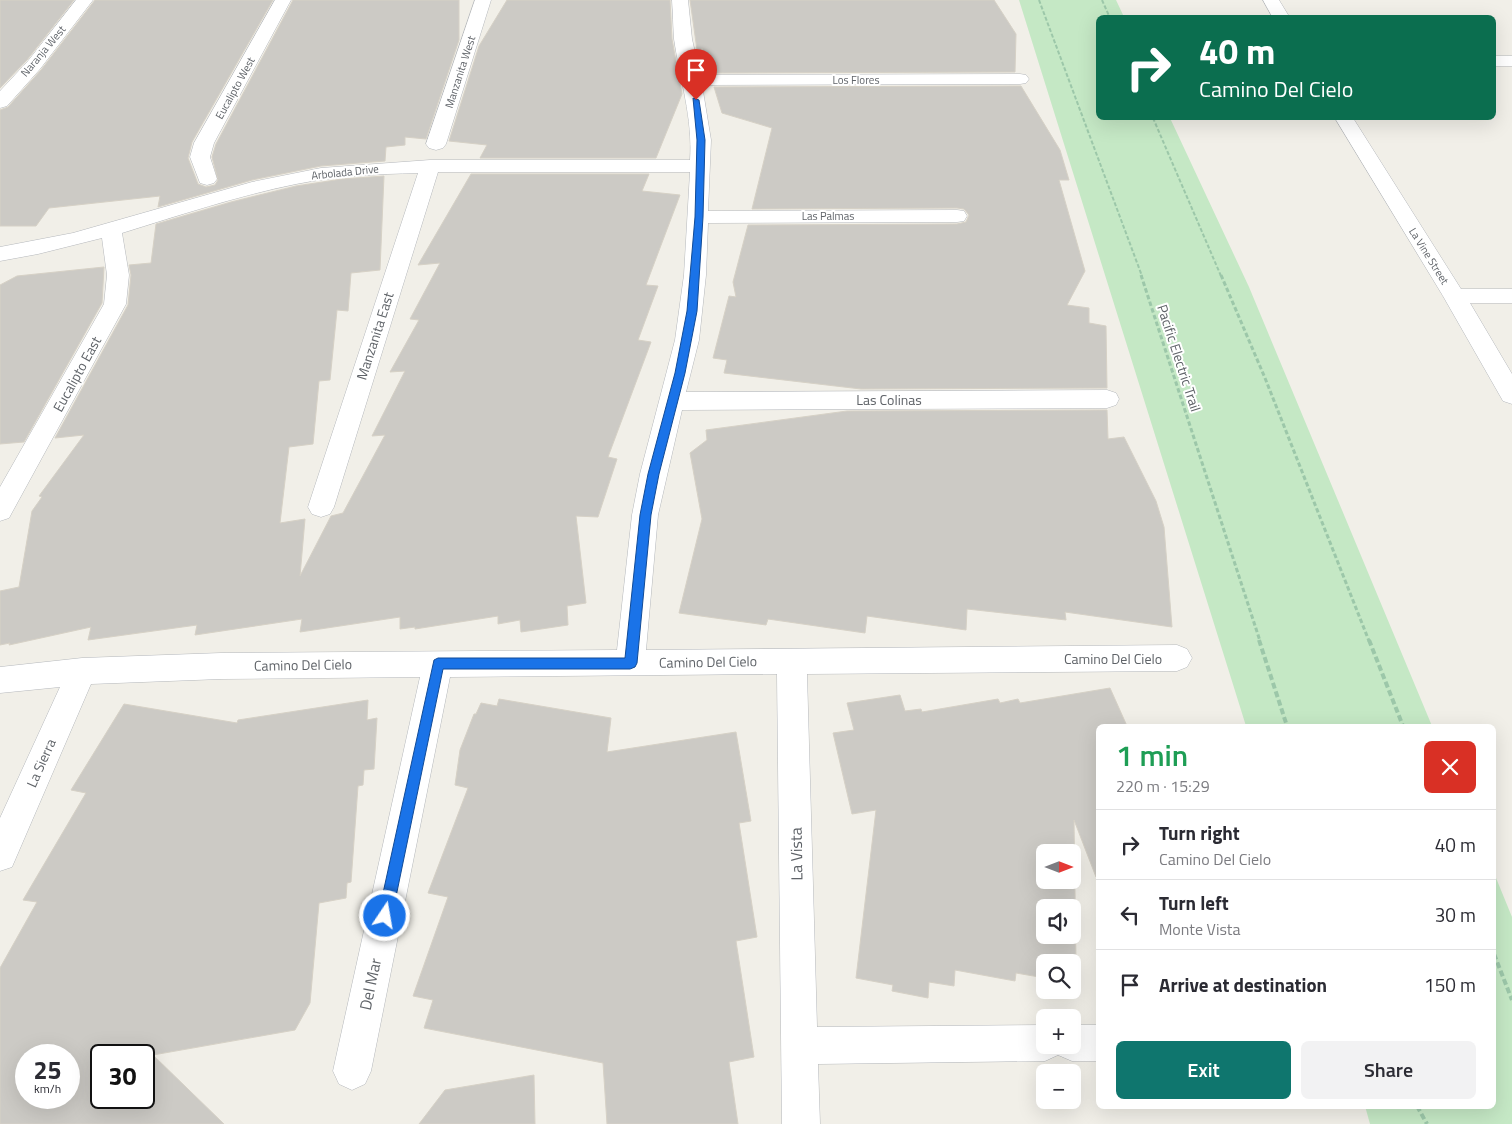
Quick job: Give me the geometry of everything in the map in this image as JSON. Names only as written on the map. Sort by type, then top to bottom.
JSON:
[{"type":"street","name":"Naranja West","points":[[0,102],[34,65],[85,0]]},
{"type":"street","name":"Eucalipto West","points":[[207,179],[200,157],[204,143],[283,0]]},
{"type":"street","name":"Manzanita West","points":[[436,144],[483,0]]},
{"type":"street","points":[[630,663],[645,515],[653,474],[680,373],[692,311],[699,217],[699,119],[683,39],[680,0]]},
{"type":"street","points":[[1271,0],[1280,15]]},
{"type":"street","points":[[1496,61],[1512,61]]},
{"type":"street","name":"Los Flores","points":[[692,80],[1020,79]]},
{"type":"street","name":"La Vine Street","points":[[1345,120],[1454,296],[1512,395]]},
{"type":"street","name":"Arbolada Drive","points":[[0,254],[111,229],[224,194],[298,178],[366,169],[430,166],[700,166]]},
{"type":"street","name":"Manzanita East","points":[[320,507],[430,166]]},
{"type":"street","name":"Las Palmas","points":[[699,217],[956,216]]},
{"type":"street","name":"Eucalipto East","points":[[0,511],[115,304],[120,286],[120,270],[111,229]]},
{"type":"street","points":[[1454,296],[1512,296]]},
{"type":"street","name":"Las Colinas","points":[[672,401],[1106,399]]},
{"type":"street","name":"Camino Del Cielo","points":[[0,680],[82,671],[222,666],[1177,658]]},
{"type":"street","name":"La Vista","points":[[792,661],[801,1124]]},
{"type":"street","name":"Del Mar","points":[[352,1071],[438,663]]},
{"type":"street","name":"La Sierra","points":[[0,855],[82,671]]},
{"type":"street","points":[[800,1046],[1036,1043]]},
{"type":"street","points":[[1081,1043],[1096,1043]]},
{"type":"path","name":"Pacific Electric Trail","points":[[1039,0],[1132,250],[1286,724]]},
{"type":"path","points":[[1102,0],[1109,15]]},
{"type":"path","points":[[1154,120],[1265,378],[1402,724]]},
{"type":"path","points":[[1496,959],[1512,1000]]},
{"type":"path","points":[[1419,1109],[1427,1124]]},
{"type":"green space","points":[[1019,0],[1116,0],[1123,15],[1096,15],[1096,120],[1171,120],[1249,287],[1431,724],[1245,724]]},
{"type":"green space","points":[[1496,878],[1512,917],[1512,1124],[1370,1124],[1366,1109],[1496,1109]]},
{"type":"building","points":[[0,0],[74,0],[27,60],[0,88]]},
{"type":"building","points":[[95,0],[273,0],[192,142],[188,158],[198,184],[206,187],[215,185],[218,180],[212,157],[216,144],[293,0],[459,0],[459,40],[426,139],[405,137],[405,145],[386,147],[385,161],[321,166],[252,180],[158,207],[160,196],[49,208],[36,226],[0,226],[0,110],[8,107],[41,70]]},
{"type":"building","points":[[507,0],[670,0],[672,39],[682,94],[656,158],[480,158],[487,145],[449,141],[479,46]]},
{"type":"building","points":[[690,0],[994,0],[1016,34],[1015,72],[709,73],[702,48],[698,57]]},
{"type":"building","points":[[1021,86],[1060,150],[1069,180],[1059,180],[1085,271],[1067,305],[1089,308],[1089,323],[1106,326],[1107,388],[861,389],[724,373],[727,360],[713,358],[729,296],[736,297],[733,282],[748,225],[957,224],[966,222],[969,215],[964,209],[957,208],[752,209],[772,128],[722,113],[714,87]]},
{"type":"building","points":[[471,174],[649,174],[642,191],[680,195],[646,285],[658,286],[638,340],[651,342],[608,457],[617,459],[598,517],[576,516],[586,603],[567,606],[568,625],[521,632],[520,620],[498,624],[498,616],[415,629],[415,627],[400,629],[400,617],[300,632],[302,619],[195,635],[197,625],[88,640],[91,627],[9,645],[10,643],[0,645],[0,591],[19,587],[32,511],[42,497],[39,496],[84,435],[55,438],[128,305],[131,275],[129,265],[151,263],[156,224],[231,202],[296,186],[342,179],[384,176],[380,270],[351,273],[348,311],[337,310],[330,380],[319,381],[313,444],[289,447],[280,523],[305,519],[300,576],[331,516],[343,513],[385,435],[372,436],[405,371],[390,372],[419,320],[410,319],[440,263],[418,265]]},
{"type":"building","points":[[104,267],[102,303],[24,442],[0,444],[0,285],[17,276]]},
{"type":"building","points":[[1107,410],[1108,439],[1124,437],[1156,501],[1164,527],[1172,627],[1065,612],[1066,620],[967,609],[966,630],[867,616],[865,633],[768,619],[766,625],[679,613],[702,519],[690,453],[707,440],[706,430],[847,411]]},
{"type":"building","points":[[1110,688],[1126,724],[1096,724],[1096,877],[1074,820],[1074,844],[1036,844],[1036,889],[1075,889],[1075,899],[1036,899],[1036,944],[1076,944],[1076,954],[1036,954],[1036,976],[1016,973],[1015,981],[955,970],[954,986],[929,982],[928,998],[892,991],[893,985],[856,978],[876,810],[852,814],[833,733],[854,730],[847,703],[900,695],[905,711],[921,709],[922,712],[998,699],[1000,703],[1018,699],[1020,703]]},
{"type":"building","points":[[499,699],[611,718],[607,752],[736,732],[751,821],[739,823],[757,937],[736,941],[754,1057],[729,1062],[738,1124],[607,1124],[603,1063],[424,1028],[433,1000],[413,996],[448,897],[428,893],[468,788],[455,785],[460,750],[474,714],[476,714],[481,703],[497,706]]},
{"type":"building","points":[[368,700],[367,720],[377,718],[374,769],[364,770],[363,785],[358,786],[351,882],[347,883],[346,898],[319,903],[310,1003],[295,1030],[155,1055],[155,1044],[90,1044],[90,1109],[155,1109],[155,1057],[224,1124],[0,1124],[0,968],[37,902],[23,900],[86,793],[71,790],[124,704],[237,723],[238,720]]},
{"type":"building","points":[[534,1075],[535,1124],[419,1124],[445,1090]]},
{"type":"route","points":[[385,916],[438,663],[630,663],[645,515],[653,474],[680,373],[692,311],[696,275],[701,140],[696,100]]}]
